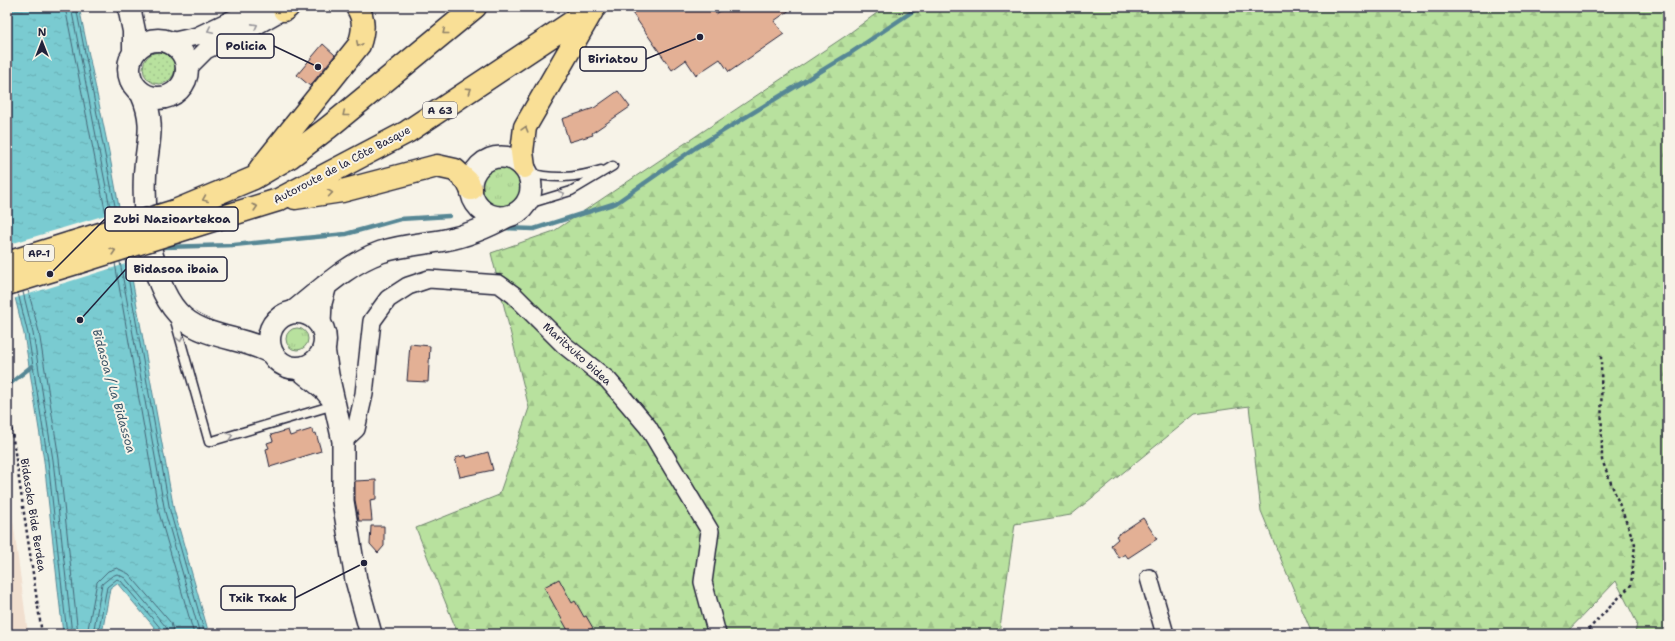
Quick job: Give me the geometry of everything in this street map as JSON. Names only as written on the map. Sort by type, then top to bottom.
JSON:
[{"type":"highway","points":[[254,178],[360,45],[363,18],[357,7]]},
{"type":"highway","name":"A 63","points":[[73,253],[177,221],[290,157],[318,136],[475,7]]},
{"type":"highway","points":[[525,170],[522,152],[525,127],[595,7]]},
{"type":"highway","name":"Autoroute de la Côte Basque","points":[[177,221],[278,200],[407,132],[595,7]]},
{"type":"highway","points":[[278,200],[342,191],[437,166],[455,170],[467,181],[472,193]]},
{"type":"highway","name":"AP-1","points":[[7,263],[73,253]]},
{"type":"highway","name":"AP-1","points":[[7,284],[73,253]]},
{"type":"main road","points":[[130,9],[144,27],[183,52],[188,68],[184,84],[172,95],[160,110],[151,129]]},
{"type":"main road","points":[[130,9],[134,31],[134,52]]},
{"type":"main road","points":[[165,41],[145,42],[134,52],[130,59],[129,74],[131,82],[142,94],[148,110],[151,129],[145,172],[144,194],[156,275],[170,301],[182,317],[200,330],[262,348],[272,353],[283,364],[298,368],[314,362],[324,348],[325,335],[320,323],[305,312],[293,312],[280,317],[272,327],[269,345],[272,353]]},
{"type":"main road","points":[[142,94],[157,99],[172,95]]},
{"type":"main road","points":[[224,336],[272,327]]},
{"type":"street","points":[[165,41],[197,36],[258,7]]},
{"type":"street","points":[[188,68],[206,50],[254,27],[286,8]]},
{"type":"street","points":[[293,312],[326,284],[352,266],[381,252],[444,240],[477,231],[514,214],[525,205],[531,189],[525,170],[508,158],[490,159],[482,164],[476,171],[472,180],[471,210],[466,222],[460,229],[444,240]]},
{"type":"street","points":[[472,193],[483,210],[490,215],[508,216]]},
{"type":"street","name":"Maritxuko bidea","points":[[343,441],[356,429],[364,394],[372,321],[388,299],[408,286],[429,279],[499,284],[514,295],[564,345],[608,380],[648,427],[710,531],[703,582],[717,634]]},
{"type":"street","points":[[320,323],[321,303],[326,284]]},
{"type":"street","points":[[324,348],[334,403],[343,441],[343,501],[356,580],[371,634]]},
{"type":"street","points":[[298,368],[324,389],[334,403]]},
{"type":"street","points":[[1148,578],[1165,634]]},
{"type":"lane","points":[[525,170],[541,176],[568,178],[587,175],[613,166],[571,191],[525,205]]},
{"type":"lane","points":[[170,301],[209,442],[334,403]]},
{"type":"path","points":[[1584,634],[1631,585],[1636,544],[1602,460],[1601,354]]},
{"type":"path","name":"Bidasoko Bide Berdea","points":[[7,399],[42,634]]},
{"type":"shaded area","points":[[7,475],[28,634],[7,634]]},
{"type":"green space","points":[[885,7],[1668,7],[1668,634],[1635,634],[1637,623],[1616,581],[1565,634],[1312,634],[1261,511],[1249,406],[1195,414],[1071,515],[1015,524],[999,634],[458,634],[416,528],[499,495],[529,408],[491,253],[554,231],[847,35]]},
{"type":"green space","points":[[156,52],[162,52],[172,59],[175,68],[174,74],[168,81],[162,84],[156,84],[146,77],[143,71],[143,65],[150,55]]},
{"type":"green space","points":[[498,167],[506,167],[514,170],[520,176],[523,188],[520,200],[514,206],[506,209],[498,209],[490,206],[484,200],[481,192],[481,184],[484,176],[490,170]]},
{"type":"green space","points":[[297,328],[305,331],[308,339],[305,347],[297,350],[289,347],[286,339],[289,331]]},
{"type":"water","name":"Bidasoa / La Bidassoa","points":[[7,7],[79,7],[109,152],[174,510],[209,634],[160,634],[117,583],[110,588],[102,634],[63,634],[44,461],[24,334],[7,265]]},
{"type":"pier","points":[[122,210],[132,262],[13,299],[7,273],[7,245]]},
{"type":"building","points":[[628,7],[711,7],[716,14],[726,7],[794,7],[774,21],[784,34],[729,72],[720,59],[696,75],[686,60],[672,70]]},
{"type":"building","points":[[323,44],[335,55],[310,86],[297,75]]},
{"type":"building","points":[[618,91],[630,107],[592,133],[593,135],[569,142],[562,119],[594,108]]},
{"type":"building","points":[[410,344],[430,346],[428,382],[407,381]]},
{"type":"building","points":[[312,429],[313,434],[316,433],[321,451],[270,467],[266,449],[269,448],[267,443],[273,441],[271,435],[288,430],[290,436]]},
{"type":"building","points":[[488,452],[493,470],[460,477],[455,458],[466,455],[467,458]]},
{"type":"building","points":[[376,480],[376,499],[370,500],[372,521],[359,521],[355,500],[355,481]]},
{"type":"building","points":[[1143,518],[1157,539],[1128,558],[1125,554],[1119,558],[1111,545],[1118,539],[1116,536]]},
{"type":"building","points":[[371,526],[384,526],[384,546],[378,553],[370,544]]},
{"type":"building","points":[[559,579],[572,603],[575,601],[584,617],[586,616],[593,628],[582,634],[570,634],[544,587]]},
{"type":"waterway","points":[[503,228],[534,229],[616,203],[695,148],[849,54],[919,7]]},
{"type":"waterway","points":[[164,247],[234,245],[346,234],[400,219],[449,216]]},
{"type":"waterway","points":[[7,386],[32,366]]},
{"type":"place","name":"Biriatou","points":[[700,37]]},
{"type":"place","name":"Policia","points":[[318,67]]},
{"type":"place","name":"Zubi Nazioartekoa","points":[[50,274]]},
{"type":"place","name":"Bidasoa ibaia","points":[[80,320]]},
{"type":"place","name":"Txik Txak","points":[[364,563]]}]
